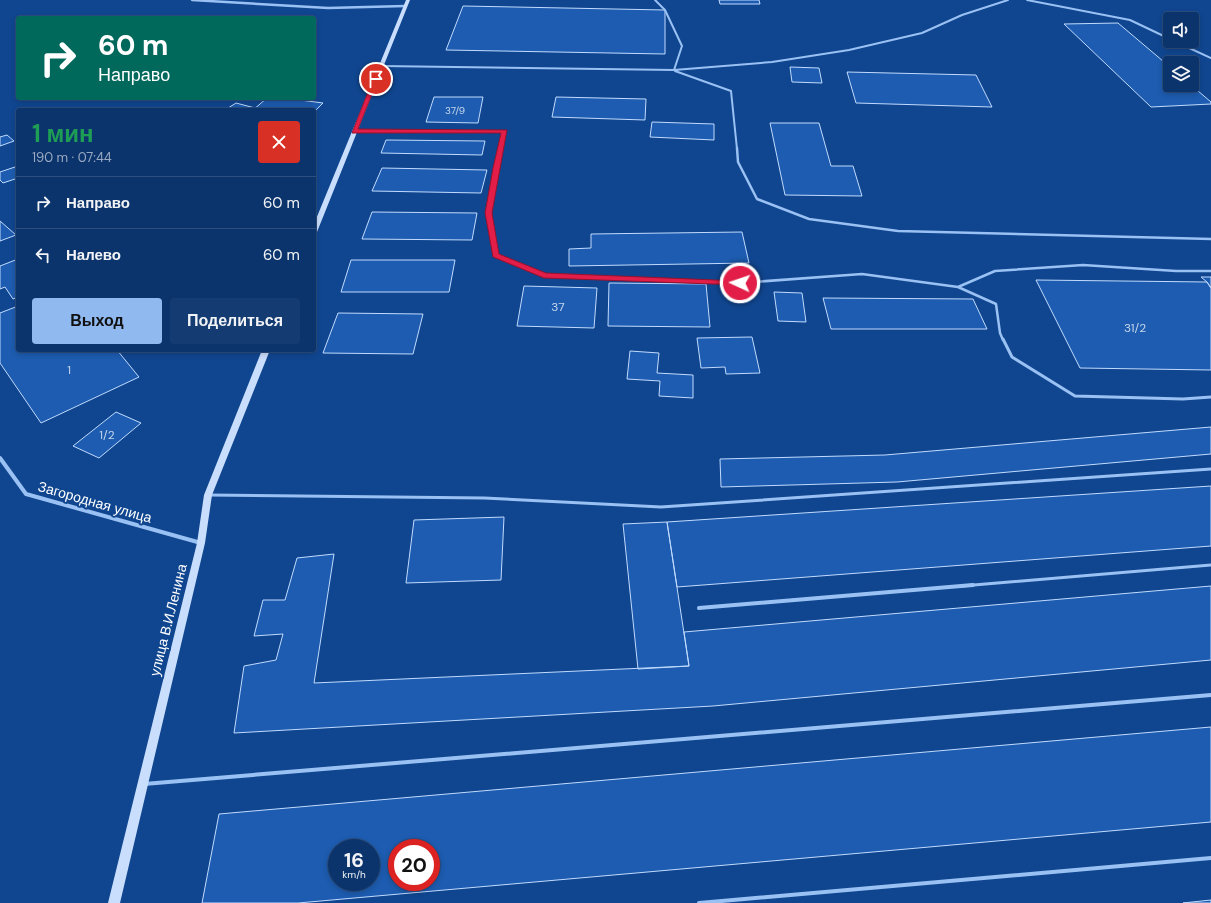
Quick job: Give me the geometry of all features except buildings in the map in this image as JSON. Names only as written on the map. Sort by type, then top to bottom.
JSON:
[{"type":"main road","points":[[316,227],[408,0]]},
{"type":"main road","name":"улица В.И.Ленина","points":[[114,903],[201,543],[208,495],[265,352]]},
{"type":"street","points":[[192,0],[328,8],[405,6]]},
{"type":"street","name":"Загородная улица","points":[[0,458],[26,494],[201,543]]},
{"type":"lane","points":[[655,0],[665,10],[682,46],[674,70]]},
{"type":"lane","points":[[381,66],[674,70],[772,62],[849,50],[922,33],[962,15],[1008,0]]},
{"type":"lane","points":[[1027,0],[1130,20],[1163,36]]},
{"type":"lane","points":[[1189,48],[1211,58]]},
{"type":"lane","points":[[674,70],[731,91],[738,162],[757,199],[809,219],[898,231],[1211,239]]},
{"type":"lane","points":[[354,131],[505,131],[496,168],[488,213],[495,255],[544,276],[740,283],[862,274],[958,287],[996,304],[1000,333],[1012,357],[1075,396],[1183,399],[1211,397]]},
{"type":"lane","points":[[958,287],[996,271],[1084,266],[1176,271],[1211,271]]},
{"type":"lane","points":[[208,495],[484,498],[661,507],[1211,469]]},
{"type":"lane","points":[[699,608],[1211,565]]},
{"type":"lane","points":[[142,784],[1211,695]]},
{"type":"lane","points":[[699,903],[1211,858]]},
{"type":"route","points":[[376,79],[354,131],[505,131],[496,168],[488,213],[495,255],[544,276],[648,278],[740,283]]}]
